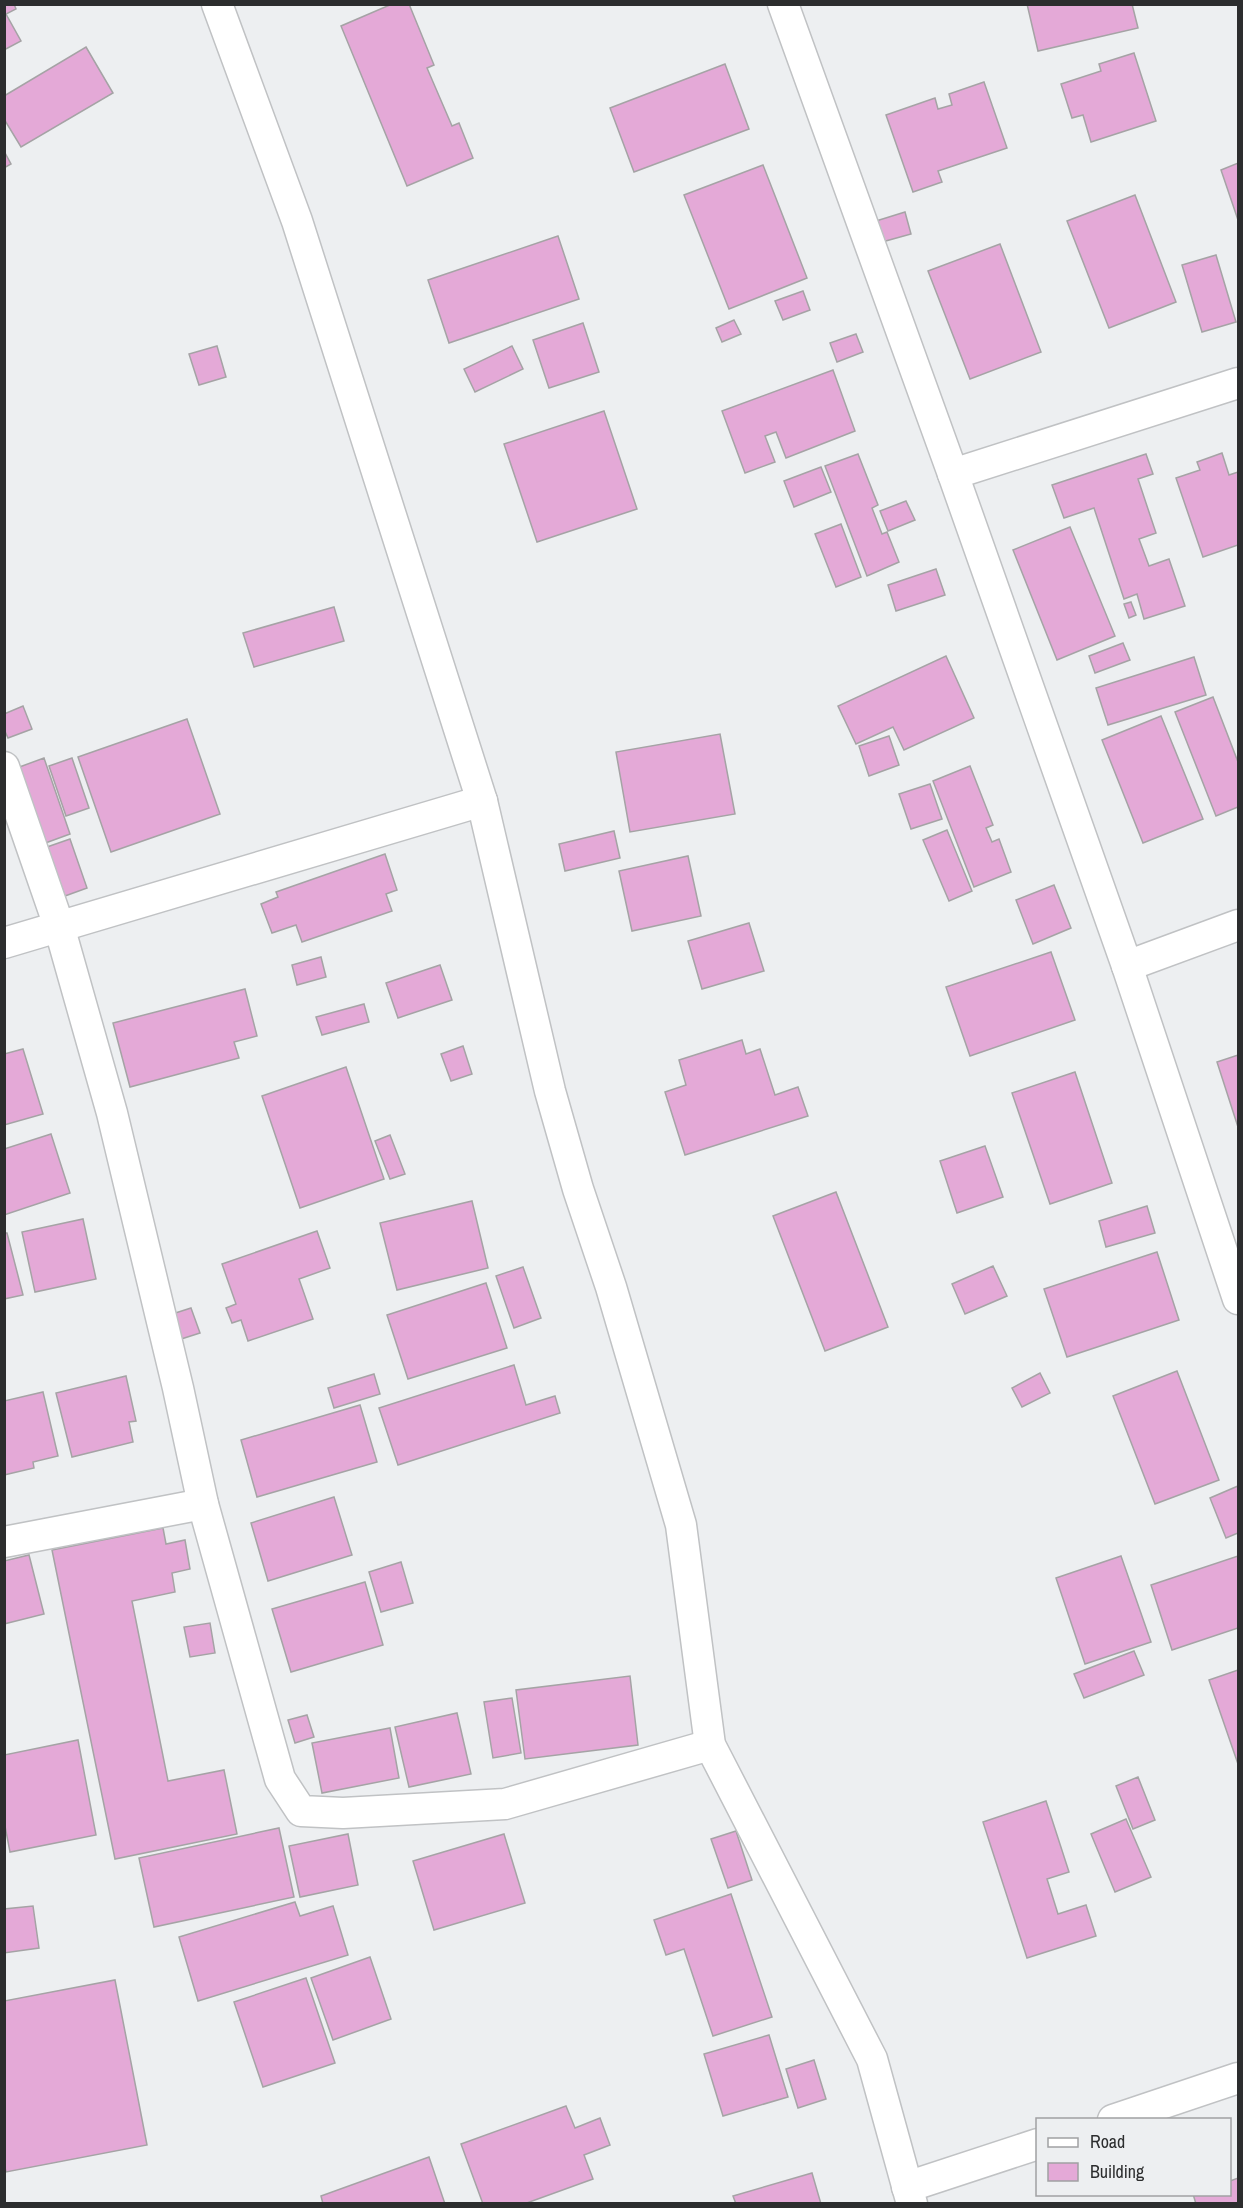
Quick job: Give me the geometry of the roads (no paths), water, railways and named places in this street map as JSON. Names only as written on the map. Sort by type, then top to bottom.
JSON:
[{"type":"street","points":[[217,4],[297,221],[482,801],[550,1091],[681,1525],[710,1745],[872,2059],[909,2195],[1036,2145]]},
{"type":"street","points":[[792,7],[953,474],[1127,966],[1239,1299]]},
{"type":"street","points":[[953,474],[1239,383]]},
{"type":"street","points":[[4,767],[59,926],[115,1125],[178,1388],[203,1504],[280,1779],[301,1811],[343,1813],[505,1804],[710,1745]]},
{"type":"street","points":[[4,943],[482,801]]},
{"type":"street","points":[[1127,966],[1239,925]]},
{"type":"street","points":[[4,1542],[203,1504]]},
{"type":"street","points":[[1119,2118],[1239,2078]]}]
